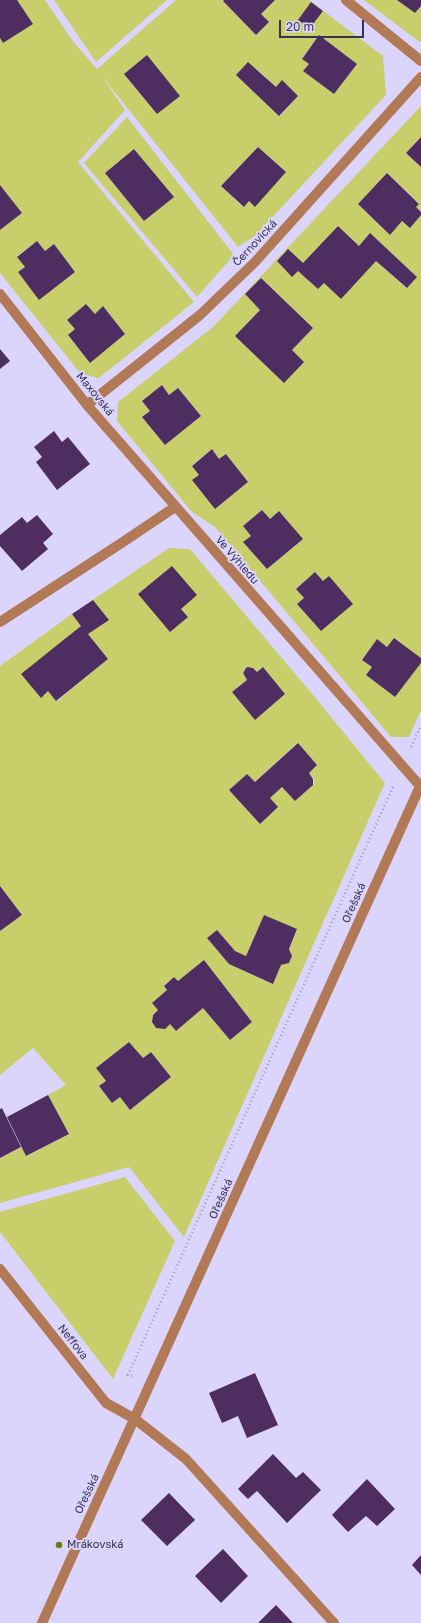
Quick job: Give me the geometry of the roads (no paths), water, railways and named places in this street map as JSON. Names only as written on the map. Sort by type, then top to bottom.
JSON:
[{"type":"street","points":[[346,0],[421,61]]},
{"type":"street","name":"Černovická","points":[[87,405],[200,315],[255,262],[421,77]]},
{"type":"street","name":"Maxovská","points":[[0,294],[87,405],[175,507]]},
{"type":"street","points":[[0,622],[124,542],[175,507]]},
{"type":"street","name":"Ve Výhledu","points":[[175,507],[420,785]]},
{"type":"street","name":"Ořešská","points":[[42,1623],[420,785]]},
{"type":"street","name":"Neffova","points":[[0,1269],[106,1403],[135,1419]]},
{"type":"street","points":[[135,1419],[186,1459],[334,1623]]},
{"type":"place","name":"Mrákovská","points":[[59,1545]]}]
